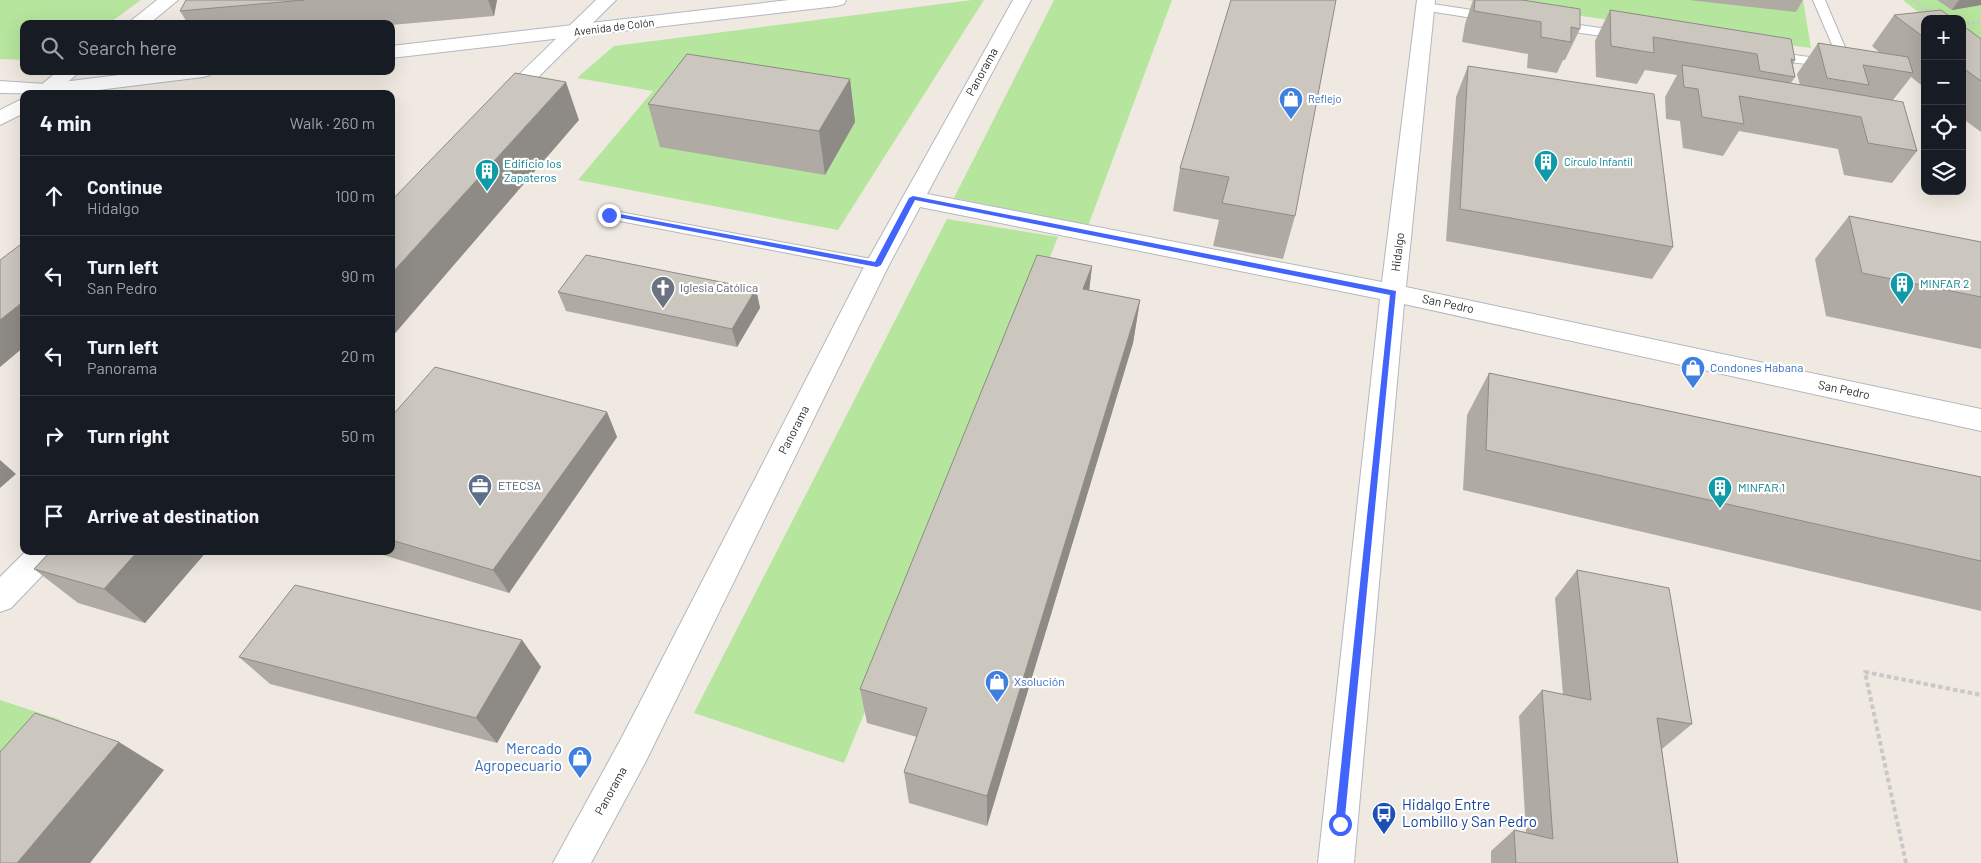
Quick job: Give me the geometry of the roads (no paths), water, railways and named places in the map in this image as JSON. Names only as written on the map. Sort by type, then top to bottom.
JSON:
[{"type":"street","points":[[142,20],[169,0]]},
{"type":"street","points":[[489,115],[607,0]]},
{"type":"street","name":"Avenida de Colón","points":[[395,52],[837,0]]},
{"type":"street","name":"Panorama","points":[[570,863],[634,749],[877,265],[1022,0]]},
{"type":"street","name":"Hidalgo","points":[[1336,863],[1393,293],[1426,4]]},
{"type":"street","points":[[46,90],[66,75]]},
{"type":"street","points":[[58,90],[173,75]]},
{"type":"street","points":[[0,87],[26,90]]},
{"type":"street","points":[[0,119],[20,106]]},
{"type":"street","name":"San Pedro","points":[[913,198],[1393,293],[1981,420]]},
{"type":"street","points":[[0,598],[42,555]]},
{"type":"lane","points":[[1759,54],[1847,66],[1819,0]]},
{"type":"lane","points":[[1426,4],[1504,18]]},
{"type":"lane","points":[[1544,24],[1632,36]]},
{"type":"lane","points":[[609,215],[877,265]]},
{"type":"place","name":"Reflejo","points":[[1291,120]]},
{"type":"place","name":"Círculo Infantil","points":[[1546,183]]},
{"type":"place","name":"Edificio los Zapateros","points":[[487,192]]},
{"type":"place","name":"MINFAR 2","points":[[1902,305]]},
{"type":"place","name":"Iglesia Católica","points":[[663,309]]},
{"type":"place","name":"Condones Habana","points":[[1693,389]]},
{"type":"place","name":"ETECSA","points":[[480,507]]},
{"type":"place","name":"MINFAR 1","points":[[1720,509]]},
{"type":"place","name":"Xsolución","points":[[997,703]]},
{"type":"place","name":"Mercado Agropecuario","points":[[580,779]]},
{"type":"place","name":"Hidalgo Entre Lombillo y San Pedro","points":[[1384,835]]}]
